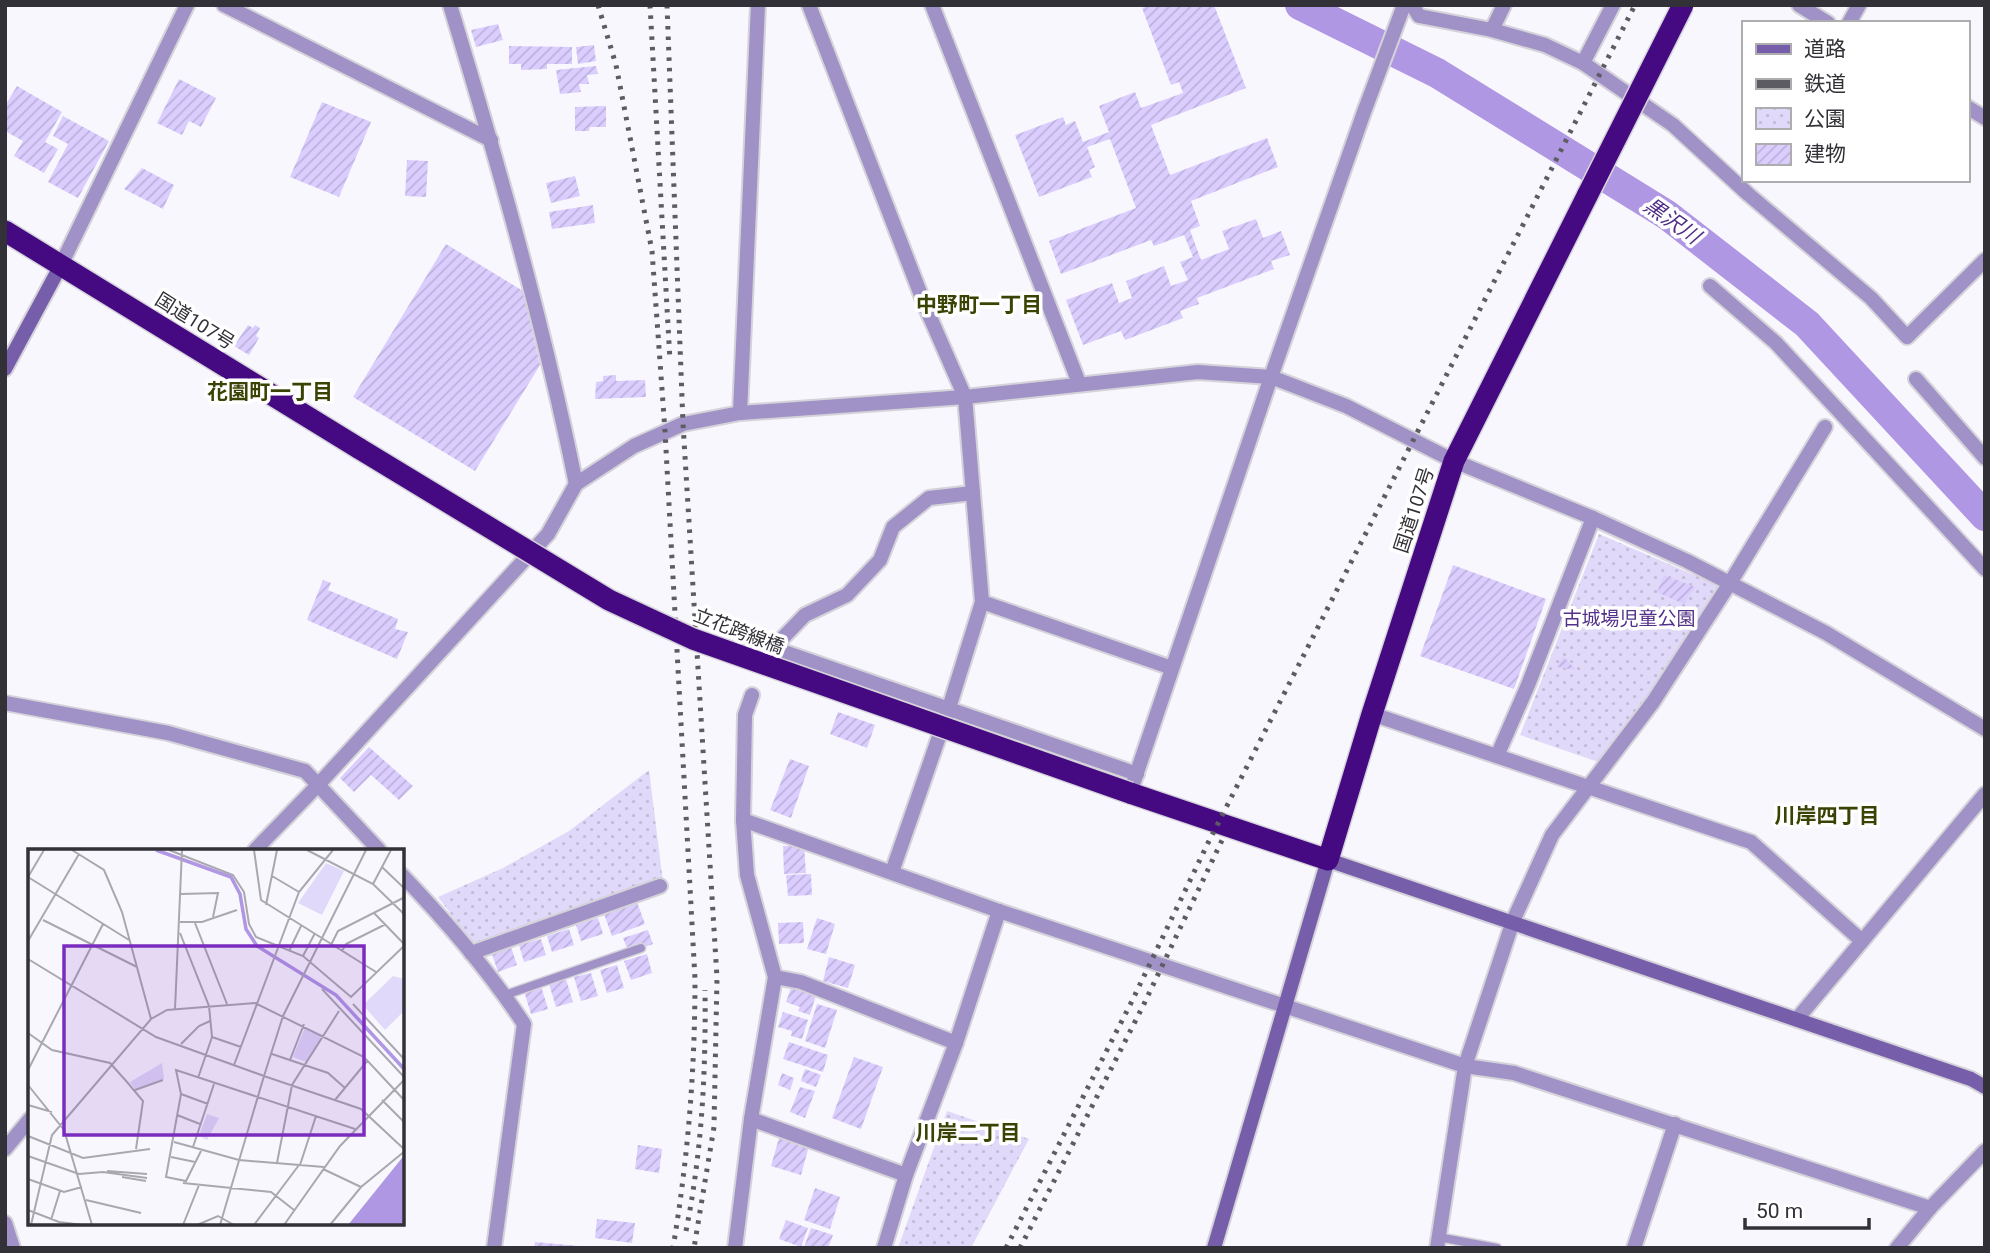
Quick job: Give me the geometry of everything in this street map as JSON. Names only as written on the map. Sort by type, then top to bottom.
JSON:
[{"type":"highway","name":"国道107号","points":[[1328,860],[1454,461],[1683,5]]},
{"type":"highway","name":"国道107号","points":[[5,231],[360,449]]},
{"type":"highway","name":"立花跨線橋","points":[[360,449],[609,600],[693,639],[798,678],[1133,783]]},
{"type":"highway","points":[[1133,783],[1328,860]]},
{"type":"street","points":[[5,369],[61,265],[187,5]]},
{"type":"street","points":[[223,5],[491,140]]},
{"type":"street","points":[[450,5],[491,140],[555,379],[576,484]]},
{"type":"street","points":[[740,413],[758,5]]},
{"type":"street","points":[[809,5],[922,296],[965,397],[982,602],[949,708],[892,872]]},
{"type":"street","points":[[932,5],[1079,383]]},
{"type":"street","points":[[1492,30],[1504,5]]},
{"type":"street","points":[[1583,63],[1613,5]]},
{"type":"street","points":[[1799,5],[1825,21]]},
{"type":"street","points":[[1850,21],[1859,5]]},
{"type":"street","points":[[972,493],[929,498],[893,527],[880,560],[847,595],[805,615],[774,648],[949,708],[1133,783],[1271,377],[1377,79],[1406,8],[1419,16],[1492,30],[1545,45],[1583,63],[1673,125],[1748,194],[1871,298],[1907,337],[1985,260]]},
{"type":"street","points":[[1969,108],[1985,118]]},
{"type":"street","points":[[1710,286],[1776,343],[1985,569]]},
{"type":"street","points":[[256,849],[548,534],[576,484],[609,461],[665,431],[684,424],[740,413],[965,397],[1198,372],[1271,377],[1346,406],[1454,461],[1593,518],[1730,583],[1826,633],[1985,729]]},
{"type":"street","points":[[1916,379],[1985,458]]},
{"type":"street","points":[[1437,1243],[1465,1066],[1513,921],[1552,835],[1653,702],[1730,583],[1825,427]]},
{"type":"street","points":[[1497,756],[1528,685],[1593,518]]},
{"type":"street","points":[[982,602],[1172,668]]},
{"type":"street","points":[[734,1248],[751,1119],[775,977],[747,875],[743,820],[745,715],[752,695]]},
{"type":"street","points":[[5,703],[169,733],[305,771],[378,849]]},
{"type":"street","points":[[1372,714],[1751,842],[1862,940]]},
{"type":"street","points":[[1797,1019],[1985,794]]},
{"type":"street","points":[[743,820],[999,911],[1465,1066],[1514,1073],[1930,1208]]},
{"type":"street","points":[[1214,1248],[1328,860],[1971,1079],[1985,1087]]},
{"type":"street","points":[[404,878],[471,953],[505,995],[524,1024],[494,1248]]},
{"type":"street","points":[[471,953],[660,886]]},
{"type":"street","points":[[884,1248],[906,1175],[956,1043],[999,911]]},
{"type":"street","points":[[775,977],[801,982],[956,1043]]},
{"type":"street","points":[[751,1119],[906,1175]]},
{"type":"street","points":[[5,1149],[28,1121]]},
{"type":"street","points":[[1634,1248],[1675,1124]]},
{"type":"street","points":[[1896,1248],[1985,1151]]},
{"type":"street","points":[[5,1223],[13,1248]]},
{"type":"lane","points":[[505,995],[641,948]]},
{"type":"lane","points":[[1437,1243],[1497,1248]]},
{"type":"green space","name":"古城場児童公園","points":[[1599,534],[1720,586],[1604,764],[1520,735]]},
{"type":"green space","points":[[649,770],[663,882],[474,945],[438,897],[503,868],[569,831]]},
{"type":"green space","points":[[947,1111],[1029,1139],[971,1248],[898,1248]]},
{"type":"building","points":[[1150,5],[1214,5],[1246,88],[1151,125],[1170,175],[1267,138],[1278,167],[1191,201],[1200,226],[1190,230],[1201,260],[1229,249],[1222,231],[1256,219],[1263,238],[1281,231],[1290,255],[1271,261],[1274,269],[1197,298],[1199,304],[1180,311],[1183,318],[1125,340],[1121,331],[1083,345],[1066,300],[1112,283],[1119,303],[1132,298],[1126,281],[1164,266],[1171,286],[1188,280],[1180,262],[1193,257],[1184,235],[1154,246],[1151,240],[1061,274],[1049,241],[1136,208],[1110,139],[1087,147],[1095,167],[1089,170],[1092,177],[1039,197],[1015,135],[1063,117],[1066,125],[1075,121],[1083,142],[1109,132],[1099,106],[1135,92],[1141,108],[1183,93],[1179,82],[1171,85],[1142,8]]},
{"type":"building","points":[[498,24],[503,40],[476,47],[471,30]]},
{"type":"building","points":[[594,45],[596,61],[578,64],[576,47]]},
{"type":"building","points":[[509,46],[572,47],[572,64],[547,64],[547,69],[521,70],[521,64],[509,64]]},
{"type":"building","points":[[596,66],[598,74],[587,75],[589,84],[579,84],[581,92],[560,94],[556,70]]},
{"type":"building","points":[[179,79],[216,98],[201,127],[189,121],[182,135],[157,123]]},
{"type":"building","points":[[17,86],[62,112],[45,142],[58,149],[44,173],[14,156],[23,141],[5,131],[5,106]]},
{"type":"building","points":[[322,102],[371,122],[339,197],[290,177]]},
{"type":"building","points":[[606,106],[606,127],[575,131],[575,107]]},
{"type":"building","points":[[63,116],[109,141],[78,198],[48,182],[68,144],[53,136]]},
{"type":"building","points":[[407,160],[428,161],[426,197],[405,196]]},
{"type":"building","points":[[142,168],[174,185],[163,209],[124,189]]},
{"type":"building","points":[[575,176],[580,196],[551,203],[546,183]]},
{"type":"building","points":[[593,205],[595,223],[552,229],[549,212]]},
{"type":"building","points":[[446,244],[523,291],[540,365],[475,471],[353,397]]},
{"type":"building","points":[[248,325],[260,328],[256,336],[259,338],[249,355],[234,346]]},
{"type":"building","points":[[616,375],[616,381],[645,380],[646,397],[595,399],[596,382],[603,381],[603,376]]},
{"type":"building","points":[[1453,565],[1546,599],[1514,689],[1420,656]]},
{"type":"building","points":[[1664,575],[1695,587],[1684,604],[1657,592]]},
{"type":"building","points":[[323,580],[331,583],[328,590],[398,619],[395,629],[408,632],[397,659],[307,620]]},
{"type":"building","points":[[1563,656],[1576,670],[1557,667]]},
{"type":"building","points":[[838,712],[875,725],[867,748],[830,734]]},
{"type":"building","points":[[369,747],[413,786],[399,800],[371,775],[354,792],[340,778]]},
{"type":"building","points":[[790,759],[809,766],[791,818],[770,810]]},
{"type":"building","points":[[783,846],[804,846],[806,873],[784,874]]},
{"type":"building","points":[[811,874],[812,895],[788,896],[786,875]]},
{"type":"building","points":[[637,902],[645,924],[612,936],[604,914]]},
{"type":"building","points":[[598,918],[603,934],[581,941],[576,925]]},
{"type":"building","points":[[817,918],[835,924],[826,954],[807,949]]},
{"type":"building","points":[[803,922],[804,943],[779,944],[778,923]]},
{"type":"building","points":[[569,929],[574,945],[552,952],[547,936]]},
{"type":"building","points":[[648,930],[653,944],[629,953],[623,938]]},
{"type":"building","points":[[541,939],[546,955],[524,962],[519,945]]},
{"type":"building","points":[[511,947],[517,965],[498,972],[492,954]]},
{"type":"building","points":[[647,954],[652,973],[631,980],[624,961]]},
{"type":"building","points":[[829,957],[855,965],[848,988],[823,981]]},
{"type":"building","points":[[617,965],[624,988],[607,993],[600,970]]},
{"type":"building","points":[[591,973],[598,996],[581,1001],[574,977]]},
{"type":"building","points":[[566,979],[573,1002],[556,1007],[549,984]]},
{"type":"building","points":[[541,986],[548,1009],[531,1014],[524,991]]},
{"type":"building","points":[[791,988],[816,995],[810,1015],[798,1011],[800,1007],[786,1002]]},
{"type":"building","points":[[817,1004],[837,1010],[825,1048],[805,1041]]},
{"type":"building","points":[[783,1012],[808,1020],[802,1039],[791,1036],[792,1031],[778,1027]]},
{"type":"building","points":[[789,1042],[828,1055],[823,1072],[783,1059]]},
{"type":"building","points":[[854,1057],[883,1067],[861,1129],[832,1118]]},
{"type":"building","points":[[805,1069],[821,1075],[816,1087],[801,1081]]},
{"type":"building","points":[[782,1073],[794,1078],[790,1090],[778,1085]]},
{"type":"building","points":[[800,1087],[815,1091],[805,1118],[790,1112]]},
{"type":"building","points":[[779,1138],[809,1146],[801,1175],[771,1166]]},
{"type":"building","points":[[638,1145],[662,1149],[659,1173],[635,1169]]},
{"type":"building","points":[[815,1188],[840,1197],[830,1229],[804,1220]]},
{"type":"building","points":[[597,1219],[635,1223],[632,1243],[595,1238]]},
{"type":"building","points":[[786,1220],[808,1228],[801,1247],[779,1239]]},
{"type":"building","points":[[811,1228],[833,1235],[828,1248],[804,1247]]},
{"type":"building","points":[[535,1242],[579,1246],[579,1248],[534,1248]]},
{"type":"waterway","name":"黒沢川","points":[[1300,5],[1437,73],[1667,215],[1807,324],[1985,516]]},
{"type":"railway","points":[[598,5],[616,65],[652,251],[665,431],[695,979],[690,1114],[673,1248]]},
{"type":"railway","points":[[650,5],[670,361]]},
{"type":"railway","points":[[667,5],[683,424],[717,978],[714,1127],[694,1248]]},
{"type":"railway","points":[[1006,1248],[1132,1001],[1208,843],[1635,5]]},
{"type":"railway","points":[[1020,1248],[1143,1006],[1225,834]]},
{"type":"railway","points":[[686,1231],[702,1111],[705,990]]},
{"type":"district","name":"中野町一丁目","points":[[979,305]]},
{"type":"district","name":"花園町一丁目","points":[[270,392]]},
{"type":"district","name":"川岸四丁目","points":[[1827,816]]},
{"type":"district","name":"川岸二丁目","points":[[968,1133]]}]
